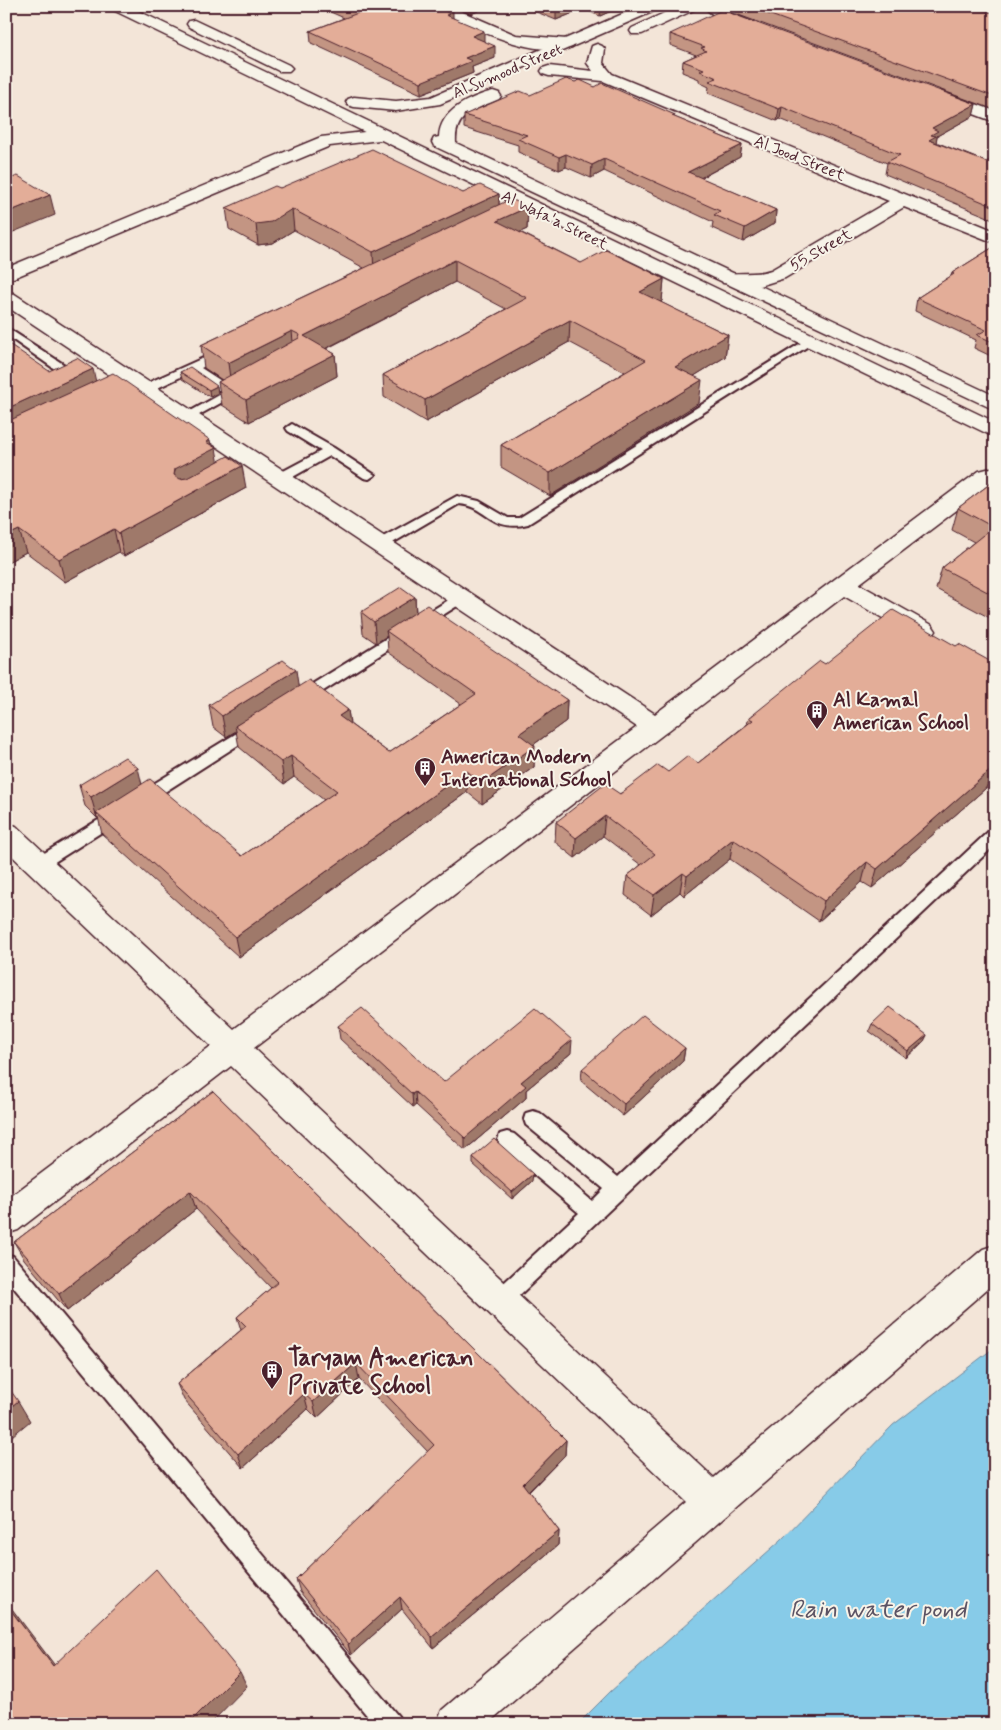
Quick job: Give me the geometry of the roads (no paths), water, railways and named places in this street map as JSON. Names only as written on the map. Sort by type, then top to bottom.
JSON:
[{"type":"street","name":"Al Wafa'a Street","points":[[116,6],[382,135],[521,210],[810,341],[994,432]]},
{"type":"street","points":[[436,6],[513,39],[567,44]]},
{"type":"street","name":"Al Sumood Street","points":[[354,102],[430,113],[443,98],[654,6]]},
{"type":"street","name":"Al Sumood Street","points":[[544,73],[691,6]]},
{"type":"street","points":[[711,6],[722,15],[767,32]]},
{"type":"street","points":[[132,15],[155,21],[173,16],[301,76]]},
{"type":"street","points":[[192,44],[208,39],[240,46]]},
{"type":"street","points":[[513,39],[524,50],[526,62]]},
{"type":"street","points":[[597,49],[595,63],[606,77]]},
{"type":"street","name":"Al Jood Street","points":[[544,73],[606,77],[995,238]]},
{"type":"street","points":[[327,89],[396,122]]},
{"type":"street","points":[[922,90],[995,117]]},
{"type":"street","name":"Al Sumood Street","points":[[448,146],[448,126],[456,114],[504,91]]},
{"type":"street","points":[[430,113],[456,114]]},
{"type":"street","points":[[327,141],[340,116]]},
{"type":"street","name":"Al Wafa'a Street","points":[[422,134],[995,404]]},
{"type":"street","points":[[6,275],[327,141],[382,135]]},
{"type":"street","name":"55 Street","points":[[730,279],[759,280],[778,274],[904,200]]},
{"type":"street","points":[[6,297],[132,386],[186,417],[245,464],[279,478],[655,728]]},
{"type":"street","points":[[6,1219],[655,728],[992,470]]},
{"type":"street","points":[[843,585],[944,642]]},
{"type":"street","points":[[20,854],[233,1048],[713,1502]]},
{"type":"street","points":[[456,1724],[995,1260]]},
{"type":"lane","points":[[6,330],[73,376]]},
{"type":"lane","points":[[379,545],[457,500],[469,501],[507,523],[523,520],[810,341]]},
{"type":"lane","points":[[132,386],[193,368],[238,346]]},
{"type":"lane","points":[[193,368],[231,393]]},
{"type":"lane","points":[[186,417],[247,385]]},
{"type":"lane","points":[[292,428],[370,475]]},
{"type":"lane","points":[[279,478],[330,451]]},
{"type":"lane","points":[[292,704],[460,598]]},
{"type":"lane","points":[[20,854],[267,720]]},
{"type":"lane","points":[[500,1300],[995,835]]},
{"type":"lane","points":[[533,1118],[618,1189]]},
{"type":"lane","points":[[507,1140],[592,1213]]},
{"type":"lane","points":[[6,1263],[390,1724]]},
{"type":"water","name":"Rain water pond","points":[[995,1347],[995,1724],[578,1724],[610,1692],[781,1540],[893,1425]]},
{"type":"place","name":"Al Kamal American School","points":[[817,730]]},
{"type":"place","name":"American Modern International School","points":[[425,787]]},
{"type":"place","name":"Taryam American Private School","points":[[272,1390]]}]
